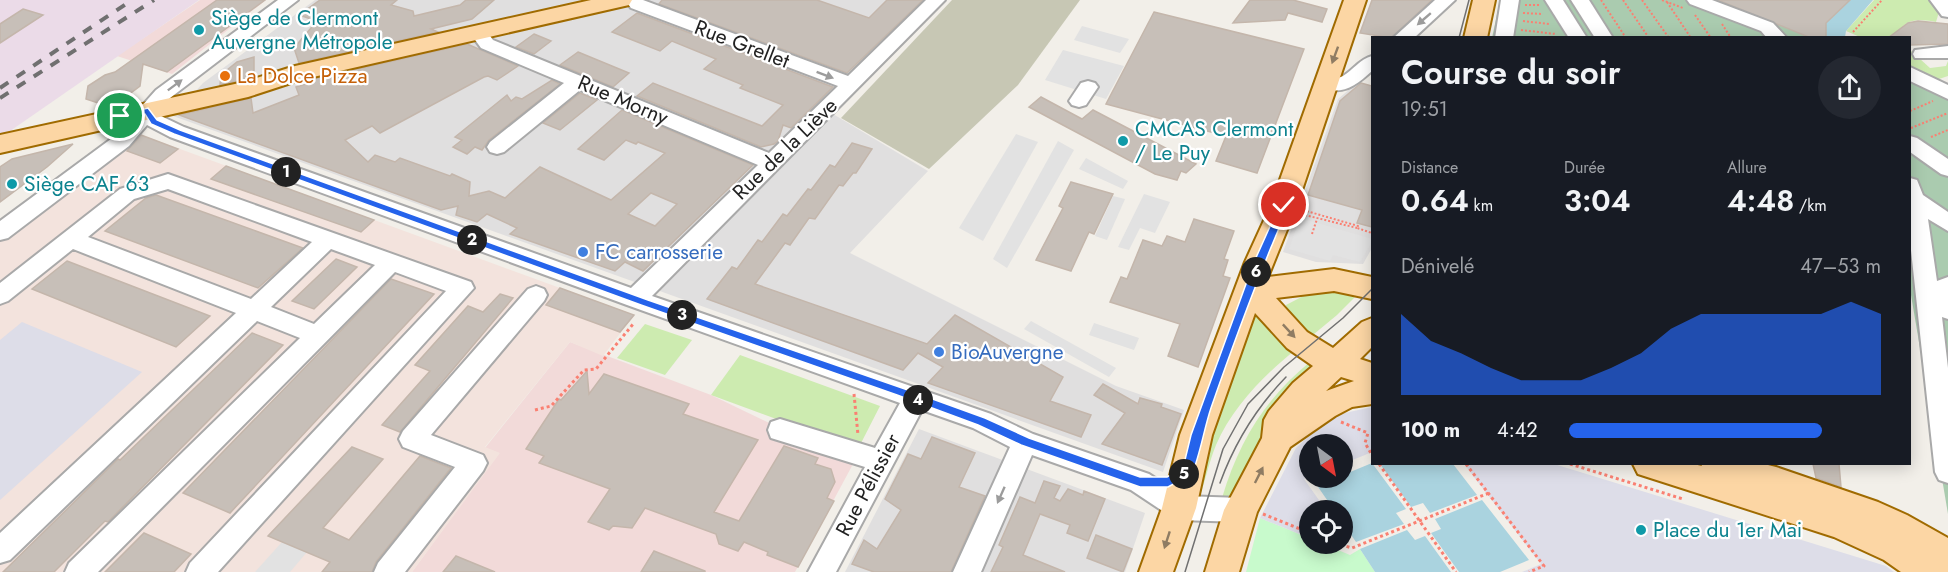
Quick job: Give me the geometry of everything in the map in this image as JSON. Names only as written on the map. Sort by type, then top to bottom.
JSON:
[{"type":"main road","points":[[0,144],[248,89],[306,71],[621,0]]},
{"type":"main road","points":[[1156,572],[1179,508],[1196,435],[1250,288],[1284,205],[1355,0]]},
{"type":"main road","points":[[1475,36],[1484,0]]},
{"type":"main road","points":[[1250,288],[1284,287],[1334,279],[1371,288]]},
{"type":"main road","points":[[1250,288],[1297,340],[1314,352],[1337,363],[1369,386]]},
{"type":"main road","points":[[1222,572],[1251,512],[1278,439],[1280,420],[1304,392],[1371,331]]},
{"type":"main road","points":[[1278,439],[1304,418],[1369,386]]},
{"type":"main road","points":[[1652,465],[1841,524],[1896,549],[1930,572]]},
{"type":"main road","points":[[1720,465],[1876,516],[1917,536],[1948,557]]},
{"type":"street","points":[[0,232],[122,141],[163,94],[289,0]]},
{"type":"street","name":"Rue Grellet","points":[[634,0],[637,4],[852,84]]},
{"type":"street","name":"Rue de la Liève","points":[[635,298],[936,0]]},
{"type":"street","points":[[1404,36],[1446,0]]},
{"type":"street","points":[[1580,0],[1603,36]]},
{"type":"street","points":[[1939,0],[1948,12]]},
{"type":"street","points":[[1695,6],[1767,27],[1776,36]]},
{"type":"street","name":"Rue Morny","points":[[479,33],[487,44],[771,162]]},
{"type":"street","points":[[1922,54],[1948,52]]},
{"type":"street","points":[[1325,84],[1345,84],[1371,63]]},
{"type":"street","points":[[1911,74],[1943,96]]},
{"type":"street","points":[[497,147],[579,81]]},
{"type":"street","points":[[0,216],[100,138],[148,111]]},
{"type":"street","points":[[148,111],[154,122],[177,132],[852,375],[981,422],[1025,442],[1140,482],[1179,508],[1251,512]]},
{"type":"street","points":[[1911,144],[1948,169]]},
{"type":"street","points":[[0,295],[127,194],[168,181],[463,288],[200,572]]},
{"type":"street","points":[[1912,192],[1948,223]]},
{"type":"street","points":[[1912,192],[1928,280],[1942,384],[1948,470]]},
{"type":"street","points":[[71,239],[318,335]]},
{"type":"street","points":[[0,551],[328,239]]},
{"type":"street","points":[[79,572],[391,262]]},
{"type":"street","points":[[1928,280],[1948,310]]},
{"type":"street","points":[[388,572],[474,464],[412,439],[536,295]]},
{"type":"street","name":"Rue Pélissier","points":[[822,572],[870,458],[915,399]]},
{"type":"street","points":[[780,430],[870,458]]},
{"type":"street","points":[[967,572],[1025,442]]},
{"type":"street","points":[[1140,482],[1168,482],[1188,471]]},
{"type":"path","points":[[1601,0],[1625,36]]},
{"type":"path","points":[[1623,0],[1648,36]]},
{"type":"path","points":[[1642,0],[1668,36]]},
{"type":"path","points":[[1853,32],[1882,0]]},
{"type":"path","points":[[1667,2],[1689,36]]},
{"type":"path","points":[[1507,16],[1524,5],[1566,19]]},
{"type":"path","points":[[1695,6],[1696,18],[1710,36]]},
{"type":"path","points":[[1507,16],[1519,13],[1566,19]]},
{"type":"path","points":[[1507,16],[1562,35],[1566,19]]},
{"type":"path","points":[[1507,16],[1566,19]]},
{"type":"path","points":[[1722,23],[1730,36]]},
{"type":"path","points":[[1911,111],[1943,96]]},
{"type":"path","points":[[1911,128],[1948,113]]},
{"type":"path","points":[[1296,213],[1371,233]]},
{"type":"path","points":[[1312,213],[1358,226],[1358,228]]},
{"type":"path","points":[[1312,234],[1317,218]]},
{"type":"path","points":[[535,410],[551,406],[584,370],[596,369],[634,323]]},
{"type":"path","points":[[852,375],[870,458]]},
{"type":"path","points":[[1338,420],[1368,433],[1365,443],[1371,453]]},
{"type":"path","points":[[1380,465],[1456,572]]},
{"type":"path","points":[[1467,465],[1544,566],[1529,572]]},
{"type":"path","points":[[1353,547],[1489,493]]},
{"type":"path","points":[[1251,512],[1299,529]]},
{"type":"shaded area","points":[[0,0],[199,0],[0,138]]},
{"type":"shaded area","name":"Siège de Clermont Auvergne Métropole","points":[[200,0],[266,0],[172,74],[117,56]]},
{"type":"shaded area","points":[[315,0],[928,0],[823,108],[928,171],[850,253],[1116,386],[1184,410],[1163,472],[173,116],[203,83]]},
{"type":"shaded area","points":[[952,0],[1080,0],[1018,85],[929,169],[841,118]]},
{"type":"shaded area","points":[[1082,26],[1129,39],[1120,53],[1074,40]]},
{"type":"shaded area","points":[[1063,50],[1124,66],[1106,99],[1045,80]]},
{"type":"shaded area","points":[[1358,82],[1371,86],[1371,250],[1363,264],[1316,262],[1283,252],[1338,99]]},
{"type":"shaded area","points":[[139,134],[634,315],[603,356],[570,342],[485,447],[500,453],[412,572],[0,572],[0,239]]},
{"type":"shaded area","points":[[1016,134],[1038,142],[983,241],[959,228]]},
{"type":"shaded area","points":[[1058,141],[1074,150],[1007,268],[993,259]]},
{"type":"shaded area","points":[[1086,158],[1128,181],[1123,189],[1079,169]]},
{"type":"shaded area","points":[[1144,194],[1170,202],[1155,233],[1140,228],[1129,250],[1118,247]]},
{"type":"shaded area","points":[[1113,196],[1125,199],[1107,240],[1095,236]]},
{"type":"shaded area","points":[[1300,218],[1371,239],[1371,244],[1360,262],[1333,255],[1330,261],[1289,249]]},
{"type":"shaded area","points":[[1031,321],[1116,368],[1109,377],[1024,329]]},
{"type":"shaded area","points":[[22,322],[142,372],[0,500],[0,340]]},
{"type":"shaded area","points":[[1094,323],[1139,338],[1134,350],[1089,335]]},
{"type":"shaded area","points":[[570,342],[711,395],[788,432],[784,439],[853,464],[795,572],[412,572],[499,453],[485,448]]},
{"type":"shaded area","points":[[1371,407],[1371,452],[1353,460],[1353,434],[1311,434],[1331,416]]},
{"type":"shaded area","points":[[919,429],[1145,513],[1125,572],[845,572]]},
{"type":"shaded area","points":[[1299,445],[1299,488],[1310,488],[1319,500],[1299,500],[1299,534],[1260,518]]},
{"type":"shaded area","name":"Place du 1er Mai","points":[[1465,465],[1557,465],[1886,566],[1894,572],[1522,572],[1541,564]]},
{"type":"shaded area","points":[[282,542],[307,552],[290,572],[255,572]]},
{"type":"green space","points":[[1500,0],[1712,0],[1808,36],[1492,36]]},
{"type":"green space","points":[[1874,0],[1932,0],[1939,12],[1936,22],[1913,21],[1905,25],[1898,36],[1858,36],[1846,31]]},
{"type":"green space","points":[[1911,51],[1930,68],[1946,66],[1948,61],[1948,76],[1936,80],[1911,68]]},
{"type":"green space","points":[[1911,67],[1948,85],[1948,514],[1911,295]]},
{"type":"green space","points":[[1334,288],[1359,293],[1308,339],[1288,316],[1286,305],[1315,290]]},
{"type":"green space","points":[[1263,316],[1294,351],[1260,382],[1231,418],[1216,445],[1199,499],[1190,499],[1255,317]]},
{"type":"green space","points":[[645,324],[692,340],[665,375],[617,358]]},
{"type":"green space","points":[[740,355],[880,406],[858,449],[711,395]]},
{"type":"green space","points":[[1311,361],[1325,368],[1232,496],[1222,498],[1237,458],[1256,422],[1280,390]]},
{"type":"green space","points":[[1260,518],[1299,534],[1299,554],[1350,555],[1360,549],[1375,572],[1246,572]]},
{"type":"water","points":[[1850,0],[1873,0],[1846,31],[1845,36],[1826,36],[1826,23]]},
{"type":"water","points":[[1371,463],[1406,509],[1396,513],[1404,524],[1356,542],[1353,538],[1353,500],[1327,500],[1319,488],[1353,488],[1353,471]]},
{"type":"water","points":[[1381,465],[1454,465],[1477,495],[1430,513],[1423,503],[1411,507]]},
{"type":"water","points":[[1482,500],[1529,560],[1500,572],[1459,572],[1431,533],[1441,529],[1435,519]]},
{"type":"water","points":[[1407,530],[1415,540],[1425,536],[1451,572],[1375,572],[1360,549]]},
{"type":"building","name":"Siège de Clermont Auvergne Métropole","points":[[217,0],[265,0],[167,72],[143,64],[140,86],[124,98],[101,104],[86,99],[88,86],[105,75],[115,72]]},
{"type":"building","points":[[320,0],[397,0],[391,5],[413,11],[414,16],[460,5],[466,0],[494,0],[472,19],[431,29],[438,32],[299,63],[294,48],[317,21],[299,15]]},
{"type":"building","points":[[662,0],[817,0],[869,18],[887,0],[923,0],[847,73],[659,4]]},
{"type":"building","points":[[1250,0],[1293,0],[1327,9],[1322,22],[1288,13],[1285,20],[1233,23]]},
{"type":"building","points":[[1372,0],[1432,0],[1393,36],[1360,33]]},
{"type":"building","points":[[1718,0],[1850,0],[1826,23],[1826,36],[1806,36]]},
{"type":"building","points":[[23,9],[43,15],[0,43],[0,24]]},
{"type":"building","points":[[1154,12],[1304,49],[1257,173],[1216,161],[1226,136],[1106,104]]},
{"type":"building","points":[[637,13],[833,87],[791,128],[783,125],[778,141],[761,147],[637,96],[653,83],[762,126],[783,105],[740,88],[743,85],[704,69],[716,59],[672,41],[660,51],[612,32]]},
{"type":"building","points":[[1918,21],[1948,24],[1948,44],[1911,45],[1911,36],[1891,36],[1908,23]]},
{"type":"building","points":[[534,34],[551,41],[534,54],[516,47]]},
{"type":"building","points":[[467,44],[518,66],[497,80],[488,76],[484,77],[380,133],[372,126],[345,140],[368,162],[375,155],[395,162],[400,158],[470,182],[469,196],[489,191],[505,198],[540,167],[611,200],[665,153],[638,142],[636,144],[626,140],[604,160],[578,149],[622,110],[753,165],[643,271],[625,262],[615,271],[510,234],[517,228],[487,214],[477,222],[456,215],[458,206],[441,210],[179,115],[251,98],[253,113],[299,95],[296,87],[306,84],[305,81]],"holes":[[[651,193],[677,204],[655,226],[628,214]]]},
{"type":"building","points":[[578,52],[629,73],[613,87],[560,65]]},
{"type":"building","points":[[254,57],[254,75],[220,85],[221,75],[237,62]]},
{"type":"building","points":[[552,80],[560,84],[489,140],[482,150],[475,147],[467,154],[453,147],[462,140],[455,137],[507,95],[511,101],[516,97],[522,99]]},
{"type":"building","points":[[1361,83],[1371,86],[1371,227],[1357,223],[1362,210],[1308,195],[1340,101]]},
{"type":"building","points":[[580,93],[597,100],[560,130],[543,123]]},
{"type":"building","name":"CMCAS Clermont / Le Puy","points":[[1041,97],[1082,119],[1093,110],[1196,164],[1186,173],[1181,171],[1177,180],[1155,174],[1029,107]]},
{"type":"building","points":[[141,135],[178,149],[160,163],[127,151]]},
{"type":"building","points":[[852,143],[872,149],[856,173],[853,173],[843,186],[839,185],[815,219],[809,218],[790,245],[785,243],[755,284],[927,344],[955,315],[1063,377],[1050,401],[1091,415],[1081,437],[928,383],[943,367],[918,353],[903,370],[707,299],[732,267],[737,269],[758,240],[762,242],[783,214],[787,216],[830,165],[835,167]]},
{"type":"building","name":"Siège CAF 63","points":[[73,144],[47,167],[0,202],[0,167],[12,159]]},
{"type":"building","points":[[226,166],[374,220],[361,232],[211,179]]},
{"type":"building","points":[[1071,182],[1113,194],[1094,234],[1089,232],[1071,271],[1036,260],[1063,208],[1059,206]]},
{"type":"building","points":[[156,195],[303,248],[258,288],[105,231],[146,198]]},
{"type":"building","points":[[1194,219],[1234,231],[1224,259],[1228,260],[1223,276],[1230,278],[1198,367],[1168,356],[1180,324],[1110,302],[1121,277],[1127,279],[1143,240],[1162,246],[1167,236],[1185,242]]},
{"type":"building","points":[[336,259],[357,267],[314,309],[292,301]]},
{"type":"building","points":[[67,261],[210,316],[176,347],[32,289]]},
{"type":"building","points":[[391,279],[434,294],[230,513],[183,493]]},
{"type":"building","points":[[560,288],[634,315],[620,332],[546,305]]},
{"type":"building","points":[[500,294],[513,298],[400,432],[382,425],[430,371],[415,365],[468,306],[483,312]]},
{"type":"building","points":[[252,333],[283,345],[108,522],[105,521],[54,572],[3,572],[118,459],[120,460]]},
{"type":"building","points":[[587,371],[589,394],[604,374],[689,404],[683,414],[758,440],[714,512],[739,521],[784,446],[818,458],[815,464],[831,469],[835,482],[827,498],[834,501],[798,567],[767,555],[768,552],[744,542],[738,551],[719,544],[716,534],[645,508],[632,528],[613,526],[609,530],[588,522],[610,489],[539,463],[544,456],[526,449],[559,399],[561,400]]},
{"type":"building","points":[[1103,384],[1138,404],[1140,398],[1162,404],[1161,407],[1181,414],[1162,465],[1102,444],[1125,413],[1094,395]]},
{"type":"building","points":[[932,437],[975,453],[959,487],[985,496],[951,572],[874,572],[852,564],[864,540],[877,549],[901,510],[885,499],[908,454],[921,459]]},
{"type":"building","points":[[352,447],[383,459],[323,528],[349,540],[420,456],[451,468],[376,562],[372,572],[322,572],[330,562],[268,536]]},
{"type":"building","points":[[1813,465],[1839,465],[1841,487],[1816,478]]},
{"type":"building","points":[[1044,481],[1060,486],[1054,498],[1060,501],[1068,489],[1083,495],[1084,491],[1105,499],[1088,541],[1067,533],[1070,525],[1040,514],[1023,555],[1065,572],[991,572],[1003,547],[999,545],[1020,497],[1035,503]]},
{"type":"building","points":[[144,533],[191,554],[174,572],[105,572]]},
{"type":"building","points":[[1096,535],[1132,549],[1123,572],[1087,558]]},
{"type":"building","points":[[654,551],[705,571],[705,572],[641,572]]},
{"type":"building","points":[[456,556],[495,572],[443,572]]},
{"type":"tram line","points":[[1460,36],[1469,0]]},
{"type":"tram line","points":[[1185,572],[1223,449],[1248,404],[1284,367],[1343,318],[1371,290]]},
{"type":"tram line","points":[[1220,483],[1247,426],[1286,377]]},
{"type":"railway","points":[[0,88],[132,0]]},
{"type":"railway","points":[[0,98],[154,0]]},
{"type":"place","name":"Siège de Clermont Auvergne Métropole","points":[[199,30]]},
{"type":"place","name":"La Dolce Pizza","points":[[225,76]]},
{"type":"place","name":"CMCAS Clermont / Le Puy","points":[[1123,141]]},
{"type":"place","name":"Siège CAF 63","points":[[12,184]]},
{"type":"place","name":"FC carrosserie","points":[[583,252]]},
{"type":"place","name":"BioAuvergne","points":[[939,352]]},
{"type":"place","name":"Place du 1er Mai","points":[[1641,530]]},
{"type":"route","points":[[120,116],[148,111],[154,122],[177,132],[644,302],[901,392],[981,422],[1025,442],[1140,482],[1168,482],[1188,471],[1196,435],[1259,262],[1284,205]]}]
